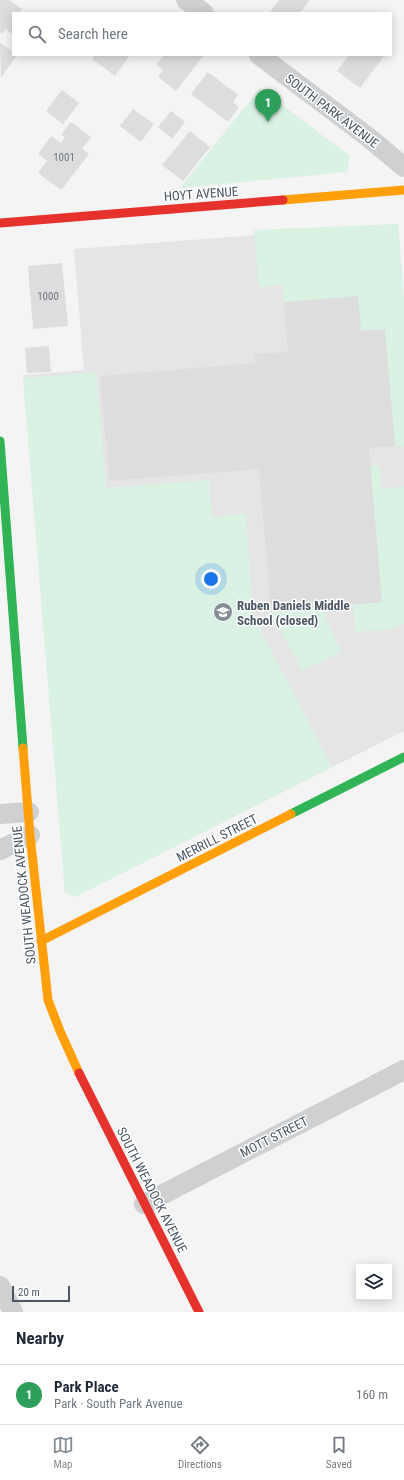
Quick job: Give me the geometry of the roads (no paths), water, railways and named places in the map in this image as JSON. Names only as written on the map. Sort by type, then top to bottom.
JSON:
[{"type":"street","points":[[186,0],[203,12]]},
{"type":"street","name":"SOUTH PARK AVENUE","points":[[260,56],[368,137],[404,167]]},
{"type":"street","name":"HOYT AVENUE","points":[[0,224],[404,190]]},
{"type":"street","name":"SOUTH WEADOCK AVENUE","points":[[0,441],[3,518],[30,835],[48,1000],[56,1024],[144,1204],[199,1312]]},
{"type":"street","name":"MERRILL STREET","points":[[41,941],[404,757]]},
{"type":"street","points":[[0,814],[29,812]]},
{"type":"street","points":[[0,850],[30,835]]},
{"type":"street","name":"MOTT STREET","points":[[144,1204],[404,1070]]},
{"type":"street","points":[[0,1286],[14,1312]]},
{"type":"place","name":"Park Place","points":[[268,122]]},
{"type":"place","name":"Ruben Daniels Middle School (closed)","points":[[223,612]]}]
